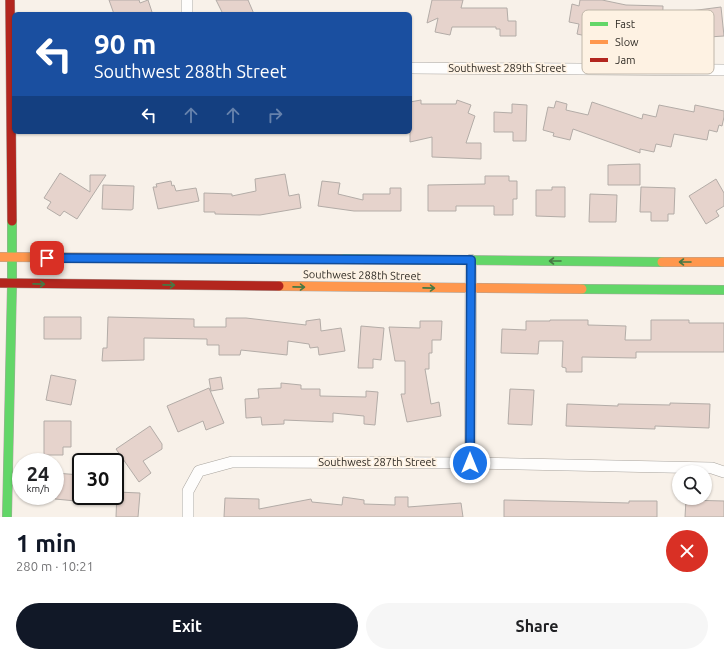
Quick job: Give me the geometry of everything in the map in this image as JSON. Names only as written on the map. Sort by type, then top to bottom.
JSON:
[{"type":"main road","points":[[7,517],[12,257],[5,76],[10,0]]},
{"type":"main road","name":"Southwest 288th Street","points":[[0,257],[724,262]]},
{"type":"main road","name":"Southwest 288th Street","points":[[0,284],[724,290]]},
{"type":"street","points":[[187,0],[187,12]]},
{"type":"street","name":"Southwest 289th Street","points":[[412,68],[582,69]]},
{"type":"street","name":"Southwest 289th Street","points":[[714,70],[724,70]]},
{"type":"street","points":[[470,463],[471,260]]},
{"type":"street","name":"Southwest 287th Street","points":[[188,517],[188,491],[199,471],[232,462],[470,463],[712,468],[724,472]]},
{"type":"building","points":[[109,0],[139,0],[140,3],[148,0],[152,12],[113,12]]},
{"type":"building","points":[[216,0],[248,0],[253,12],[222,12]]},
{"type":"building","points":[[432,0],[463,0],[461,8],[507,8],[508,21],[516,21],[516,36],[500,36],[500,29],[496,29],[496,27],[452,27],[450,35],[435,32],[438,18],[427,23]]},
{"type":"building","points":[[580,0],[602,0],[626,5],[663,6],[663,10],[582,10],[582,35],[577,34],[579,24],[569,22],[572,4],[579,6]]},
{"type":"building","points":[[721,7],[724,36],[714,37],[714,10],[698,10]]},
{"type":"building","points":[[421,100],[421,104],[456,104],[457,100],[471,105],[468,113],[475,116],[466,143],[481,143],[481,159],[432,157],[432,137],[410,142],[410,134],[412,134],[412,102]]},
{"type":"building","points":[[556,101],[567,104],[566,110],[588,115],[592,102],[642,119],[643,114],[656,117],[659,105],[694,112],[695,105],[724,111],[724,117],[722,126],[719,125],[717,132],[709,130],[707,140],[674,134],[671,147],[656,144],[654,152],[640,149],[640,153],[573,129],[570,140],[553,136],[554,133],[543,130],[548,107],[554,108]]},
{"type":"building","points":[[512,104],[527,105],[526,141],[513,141],[513,132],[494,132],[494,112],[512,113]]},
{"type":"building","points":[[640,164],[640,185],[608,185],[608,165]]},
{"type":"building","points":[[60,173],[90,192],[90,175],[106,175],[77,219],[64,211],[60,216],[47,208],[51,202],[44,198]]},
{"type":"building","points":[[285,174],[289,196],[299,194],[301,208],[260,215],[215,214],[215,212],[204,212],[204,193],[232,194],[232,196],[256,191],[255,179]]},
{"type":"building","points":[[485,176],[509,176],[509,181],[517,181],[517,199],[513,199],[513,215],[494,215],[494,206],[456,206],[456,211],[428,211],[428,185],[485,184]]},
{"type":"building","points":[[716,179],[724,193],[724,206],[716,211],[719,216],[706,224],[689,196]]},
{"type":"building","points":[[171,181],[172,186],[174,185],[176,191],[196,188],[199,201],[158,209],[153,187],[157,187],[156,184]]},
{"type":"building","points":[[322,181],[340,183],[338,194],[363,200],[363,194],[390,194],[390,188],[401,188],[401,211],[354,211],[318,206]]},
{"type":"building","points":[[103,185],[134,186],[133,209],[102,209]]},
{"type":"building","points":[[552,187],[565,187],[565,217],[536,216],[536,190],[552,190]]},
{"type":"building","points":[[641,187],[675,188],[674,214],[668,214],[668,221],[651,221],[651,212],[640,212]]},
{"type":"building","points":[[590,194],[617,195],[616,222],[589,222]]},
{"type":"building","points":[[44,317],[81,317],[81,339],[44,339]]},
{"type":"building","points":[[108,317],[194,319],[194,327],[226,327],[226,318],[246,318],[306,325],[306,321],[320,319],[321,331],[341,328],[345,351],[319,355],[318,347],[310,348],[309,344],[288,341],[287,355],[241,350],[240,355],[219,355],[219,345],[207,345],[207,339],[144,338],[144,360],[102,361],[103,348],[107,348]]},
{"type":"building","points":[[588,320],[588,325],[626,326],[625,340],[651,340],[651,320],[689,320],[689,323],[724,323],[724,352],[636,352],[636,358],[582,357],[582,372],[566,372],[566,368],[562,367],[563,341],[539,341],[538,354],[501,353],[502,329],[526,330],[526,321]]},
{"type":"building","points":[[420,321],[442,321],[441,340],[432,340],[432,353],[429,353],[429,369],[425,369],[431,404],[439,402],[441,416],[407,422],[401,394],[405,394],[405,361],[395,361],[389,327],[420,328]]},
{"type":"building","points":[[361,326],[384,328],[381,360],[373,359],[373,368],[358,368]]},
{"type":"building","points":[[51,375],[76,380],[71,405],[46,400]]},
{"type":"building","points":[[221,377],[223,389],[211,391],[209,379]]},
{"type":"building","points":[[281,383],[301,385],[301,389],[320,389],[320,396],[366,397],[366,391],[378,392],[375,425],[364,424],[364,416],[333,413],[333,422],[284,420],[284,424],[262,425],[261,417],[246,418],[245,399],[259,398],[258,389],[281,388]]},
{"type":"building","points":[[209,388],[224,423],[206,430],[203,421],[178,432],[167,406]]},
{"type":"building","points":[[510,389],[534,390],[532,425],[508,424]]},
{"type":"building","points":[[670,403],[710,404],[709,428],[655,426],[655,429],[566,426],[567,404],[618,406],[618,404],[670,405]]},
{"type":"building","points":[[44,421],[71,421],[71,447],[63,447],[63,453],[44,453]]},
{"type":"building","points":[[150,426],[162,444],[162,449],[143,461],[151,473],[139,482],[124,460],[124,453],[119,453],[116,449]]},
{"type":"building","points":[[64,474],[72,474],[72,501],[64,500]]},
{"type":"building","points":[[124,492],[140,493],[138,517],[116,517],[116,505],[124,505]]},
{"type":"building","points":[[343,497],[364,500],[364,504],[395,505],[395,497],[408,497],[408,507],[461,503],[463,517],[224,517],[225,498],[259,499],[259,509],[311,499],[312,502],[342,505]]},
{"type":"building","points":[[504,500],[629,503],[629,501],[657,501],[657,517],[504,517]]},
{"type":"building","points":[[712,501],[724,501],[724,517],[685,517],[686,505],[712,505]]},
{"type":"traffic: fast","points":[[7,517],[12,221]]},
{"type":"traffic: fast","points":[[341,259],[662,262]]},
{"type":"traffic: fast","points":[[582,289],[724,290]]},
{"type":"traffic: slow","points":[[0,257],[341,259]]},
{"type":"traffic: slow","points":[[662,262],[724,262]]},
{"type":"traffic: slow","points":[[279,286],[582,289]]},
{"type":"traffic: jam","points":[[10,0],[12,221]]},
{"type":"traffic: jam","points":[[0,283],[279,286]]},
{"type":"route","points":[[47,258],[471,260],[470,463]]}]
